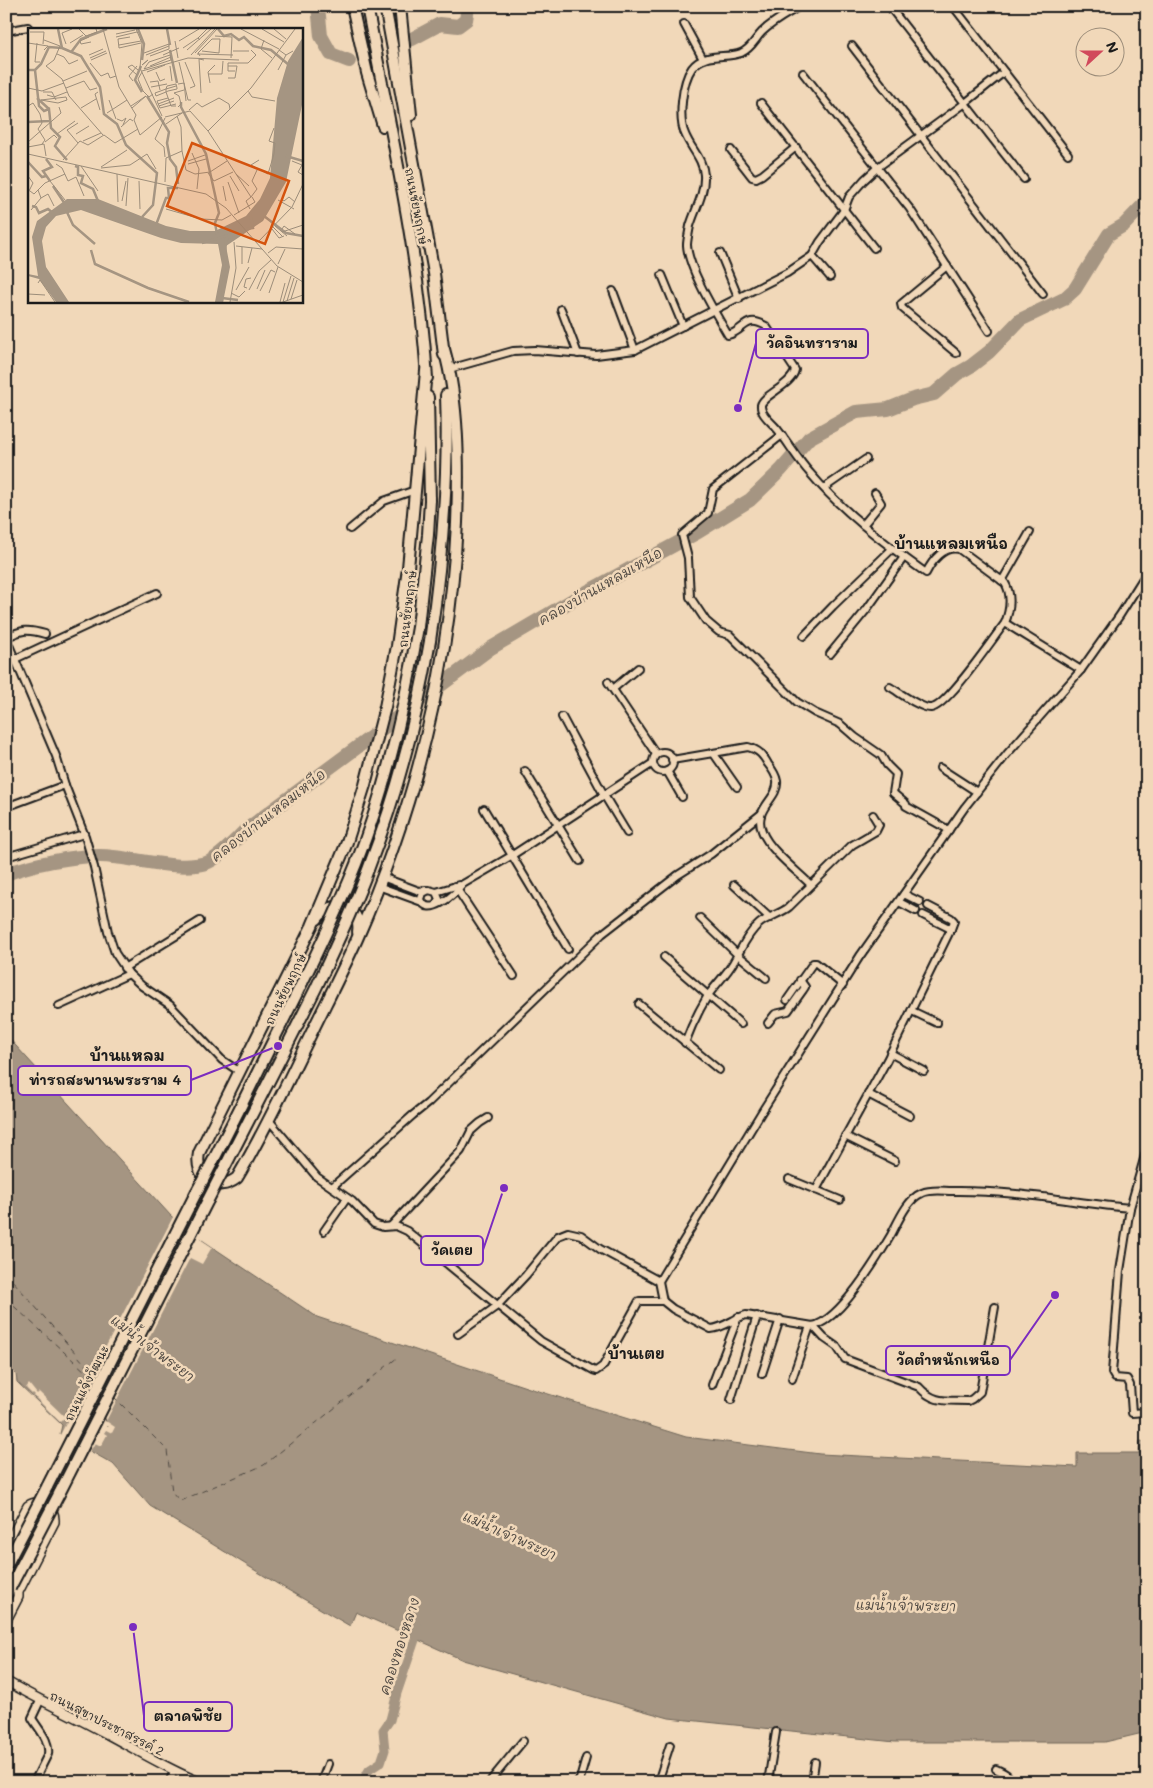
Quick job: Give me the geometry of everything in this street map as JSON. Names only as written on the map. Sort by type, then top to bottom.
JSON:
[{"type":"main road","points":[[352,6],[367,73],[397,170]]},
{"type":"main road","name":"ถนนชัยพฤกษ์","points":[[196,1194],[322,942],[356,864],[378,801],[397,731],[418,627],[430,500],[429,419],[426,371],[419,296],[367,6]]},
{"type":"main road","name":"ถนนชัยพฤกษ์","points":[[6,1595],[295,1031],[336,945],[369,869],[403,765],[430,641],[439,570],[446,489],[446,405],[444,349],[434,273],[385,6]]},
{"type":"main road","points":[[400,6],[414,166]]},
{"type":"main road","name":"ถนนชัยพฤกษ์","points":[[426,371],[407,578],[397,646],[373,756],[346,845],[312,926],[199,1153],[198,1166],[201,1174],[209,1182],[220,1185],[231,1183],[238,1178],[357,938],[409,800],[429,724],[440,670],[450,609],[455,552],[459,478],[449,369],[444,349]]},
{"type":"main road","points":[[312,926],[323,912],[329,908],[342,906],[355,914],[358,920],[357,938]]},
{"type":"main road","name":"ถนนแจ้งวัฒนะ","points":[[6,1566],[196,1194]]},
{"type":"main road","points":[[6,1548],[28,1506],[33,1503],[42,1503],[50,1507],[55,1515],[54,1522],[18,1592],[18,1597],[6,1620]]},
{"type":"main road","points":[[6,1584],[18,1592]]},
{"type":"street","points":[[800,6],[777,19],[743,52],[703,59],[692,68],[686,79],[682,123],[684,133],[703,166],[704,176],[703,192],[690,226],[687,245],[690,262],[728,335],[750,321],[766,326],[794,370],[794,374],[786,384],[761,404],[765,416],[824,488],[850,515],[926,573],[944,551],[953,548],[959,549],[1002,581],[1008,588],[1010,594],[1005,623],[966,675],[938,706],[931,708],[922,707],[890,687]]},
{"type":"street","points":[[889,6],[1024,179]]},
{"type":"street","points":[[953,6],[1068,154]]},
{"type":"street","points":[[684,24],[703,59]]},
{"type":"street","points":[[6,31],[28,27]]},
{"type":"street","points":[[852,46],[1043,294]]},
{"type":"street","points":[[449,369],[513,351],[534,350],[596,355],[635,350],[739,299],[787,273],[812,256],[844,210],[849,198],[864,180],[878,167],[1004,72]]},
{"type":"street","points":[[803,73],[910,209],[989,331]]},
{"type":"street","points":[[761,103],[874,248]]},
{"type":"street","points":[[731,150],[752,177],[756,178],[762,176],[796,148]]},
{"type":"street","points":[[720,253],[739,299]]},
{"type":"street","points":[[812,256],[830,277]]},
{"type":"street","points":[[947,266],[900,304],[902,308],[956,353]]},
{"type":"street","points":[[662,275],[683,326]]},
{"type":"street","points":[[612,291],[635,350]]},
{"type":"street","points":[[561,309],[578,354]]},
{"type":"street","points":[[782,435],[713,489],[708,512],[681,536],[688,558],[689,595],[706,620],[720,632],[730,635],[797,702],[815,713],[840,724],[854,737],[882,754],[887,766],[896,774],[894,794],[906,806],[949,830]]},
{"type":"street","points":[[824,488],[866,459]]},
{"type":"street","points":[[350,529],[384,501],[416,489]]},
{"type":"street","points":[[862,525],[881,503],[874,493]]},
{"type":"street","points":[[1002,581],[1030,532]]},
{"type":"street","points":[[804,636],[892,548]]},
{"type":"street","points":[[830,654],[867,609],[904,557]]},
{"type":"street","points":[[662,1301],[659,1281],[761,1113],[844,985],[860,956],[977,792],[1007,754],[1081,670],[1147,572]]},
{"type":"street","points":[[15,659],[157,593]]},
{"type":"street","points":[[1005,623],[1081,670]]},
{"type":"street","points":[[45,634],[22,630],[6,638],[56,756],[87,842],[108,932],[115,953],[129,974],[142,986],[170,1005],[222,1060],[240,1072]]},
{"type":"street","points":[[613,689],[638,668]]},
{"type":"street","points":[[608,682],[656,754]]},
{"type":"street","points":[[562,717],[604,796],[627,833]]},
{"type":"street","points":[[672,760],[748,748],[758,750],[774,773],[777,782],[776,791],[761,814],[762,832],[770,845],[811,885]]},
{"type":"street","points":[[653,763],[656,770],[663,772],[672,766],[671,757],[666,752],[656,754]]},
{"type":"street","points":[[380,881],[422,902],[426,907],[433,907],[463,884],[511,856],[653,763],[656,754]]},
{"type":"street","points":[[714,754],[737,786]]},
{"type":"street","points":[[940,768],[977,792]]},
{"type":"street","points":[[525,771],[580,861]]},
{"type":"street","points":[[667,771],[682,797]]},
{"type":"street","points":[[6,807],[65,785]]},
{"type":"street","points":[[484,809],[568,949]]},
{"type":"street","points":[[332,1187],[407,1120],[428,1104],[602,934],[678,875],[712,854],[761,814]]},
{"type":"street","points":[[685,1043],[696,1016],[708,996],[752,932],[759,924],[781,914],[852,845],[876,831],[879,825],[873,815]]},
{"type":"street","points":[[6,857],[84,834]]},
{"type":"street","points":[[380,881],[418,891],[429,890],[436,892],[457,888]]},
{"type":"street","points":[[734,885],[770,918]]},
{"type":"street","points":[[457,888],[514,976]]},
{"type":"street","points":[[422,902],[421,896],[426,890]]},
{"type":"street","points":[[436,892],[439,898],[436,905]]},
{"type":"street","points":[[904,894],[920,902]]},
{"type":"street","points":[[899,902],[916,911]]},
{"type":"street","points":[[816,1190],[890,1053],[951,929],[954,920],[928,906]]},
{"type":"street","points":[[923,915],[951,929]]},
{"type":"street","points":[[700,918],[738,955],[766,978]]},
{"type":"street","points":[[124,968],[200,921]]},
{"type":"street","points":[[664,957],[742,1024]]},
{"type":"street","points":[[787,1000],[813,963],[816,963],[844,985]]},
{"type":"street","points":[[59,1006],[129,974]]},
{"type":"street","points":[[768,1023],[775,1014],[788,1011],[805,987],[800,980]]},
{"type":"street","points":[[639,1004],[719,1070]]},
{"type":"street","points":[[912,1010],[937,1023]]},
{"type":"street","points":[[890,1053],[924,1071]]},
{"type":"street","points":[[868,1094],[910,1116]]},
{"type":"street","points":[[391,1226],[461,1151],[466,1138],[475,1127],[488,1118]]},
{"type":"street","points":[[268,1119],[313,1172],[347,1198],[374,1224],[383,1227],[396,1226],[407,1231],[541,1342],[596,1370],[603,1366],[639,1301],[662,1301],[680,1313],[712,1329],[718,1328],[746,1314],[811,1326],[823,1322],[853,1292],[887,1242],[904,1212],[916,1197],[928,1191],[970,1190],[1130,1208]]},
{"type":"street","points":[[845,1136],[895,1161]]},
{"type":"street","points":[[1147,1148],[1130,1208],[1120,1271],[1112,1373],[1115,1378],[1127,1379],[1130,1385],[1132,1413],[1147,1412]]},
{"type":"street","points":[[789,1179],[840,1200]]},
{"type":"street","points":[[324,1230],[347,1198]]},
{"type":"street","points":[[458,1334],[497,1306],[563,1232],[580,1235],[600,1249],[659,1281]]},
{"type":"street","points":[[811,1326],[834,1344],[844,1359],[919,1387],[926,1396],[932,1399],[968,1401],[980,1392],[995,1307]]},
{"type":"street","points":[[731,1400],[757,1316]]},
{"type":"street","points":[[712,1385],[738,1317]]},
{"type":"street","points":[[762,1374],[780,1320]]},
{"type":"street","points":[[792,1379],[811,1326]]},
{"type":"street","name":"ถนนสุขาประชาสรรค์ 2","points":[[6,1681],[40,1701],[104,1732],[174,1771],[200,1782]]},
{"type":"street","points":[[34,1782],[48,1754],[46,1739],[32,1718],[40,1701]]},
{"type":"street","points":[[768,1782],[776,1732]]},
{"type":"street","points":[[500,1782],[491,1780],[524,1741]]},
{"type":"street","points":[[658,1782],[670,1745]]},
{"type":"street","points":[[577,1782],[580,1779],[586,1758]]},
{"type":"street","points":[[812,1782],[815,1762]]},
{"type":"street","points":[[321,1782],[328,1764]]},
{"type":"street","points":[[996,1769],[1007,1774],[1010,1782]]},
{"type":"street","points":[[169,1782],[174,1771]]},
{"type":"water","name":"แม่น้ำเจ้าพระยา","points":[[6,1035],[171,1216],[199,1238],[317,1317],[526,1387],[686,1437],[820,1454],[1077,1467],[1077,1453],[1139,1453],[1140,1441],[1147,1442],[1147,1732],[1105,1742],[895,1742],[669,1718],[463,1660],[356,1612],[350,1626],[276,1583],[150,1506],[113,1464],[60,1434],[62,1425],[17,1382],[16,1374],[6,1364]]},
{"type":"pier","points":[[174,1215],[201,1237],[200,1239],[212,1247],[202,1264],[190,1258],[106,1421],[115,1427],[112,1433],[106,1430],[104,1433],[107,1435],[101,1446],[95,1443],[89,1453],[59,1437]]},
{"type":"pier","points":[[29,1384],[37,1394],[39,1392],[65,1417],[60,1422],[26,1388]]},
{"type":"waterway","points":[[318,6],[321,36],[331,54],[349,61]]},
{"type":"waterway","points":[[412,39],[440,24],[458,26],[466,20],[468,6]]},
{"type":"waterway","name":"คลองบ้านแหลมเหนือ","points":[[6,874],[52,861],[89,856],[181,866],[211,861],[247,829],[491,648],[576,598],[698,532],[750,500],[781,470],[809,438],[856,412],[888,409],[913,399],[934,394],[957,374],[989,352],[1020,320],[1064,299],[1075,289],[1109,234],[1124,225],[1147,201]]},
{"type":"waterway","name":"คลองทองหลาง","points":[[362,1782],[369,1770],[381,1762],[385,1750],[383,1730],[390,1720],[419,1628]]},
{"type":"ferry route","points":[[6,1273],[97,1378]]},
{"type":"ferry route","points":[[6,1299],[87,1373],[92,1387]]},
{"type":"ferry route","points":[[113,1396],[167,1450],[172,1492],[180,1501],[264,1465],[398,1357]]},
{"type":"ferry route","points":[[104,1416],[108,1427]]},
{"type":"place","name":"วัดอินทราราม","points":[[738,408]]},
{"type":"place","name":"ท่ารถสะพานพระราม 4","points":[[278,1046]]},
{"type":"place","name":"วัดเตย","points":[[504,1188]]},
{"type":"place","name":"วัดตำหนักเหนือ","points":[[1055,1295]]},
{"type":"place","name":"ตลาดพิชัย","points":[[133,1627]]},
{"type":"district","name":"บ้านแหลมเหนือ","points":[[951,543]]},
{"type":"district","name":"บ้านแหลม","points":[[127,1055]]},
{"type":"district","name":"บ้านเตย","points":[[636,1353]]}]
